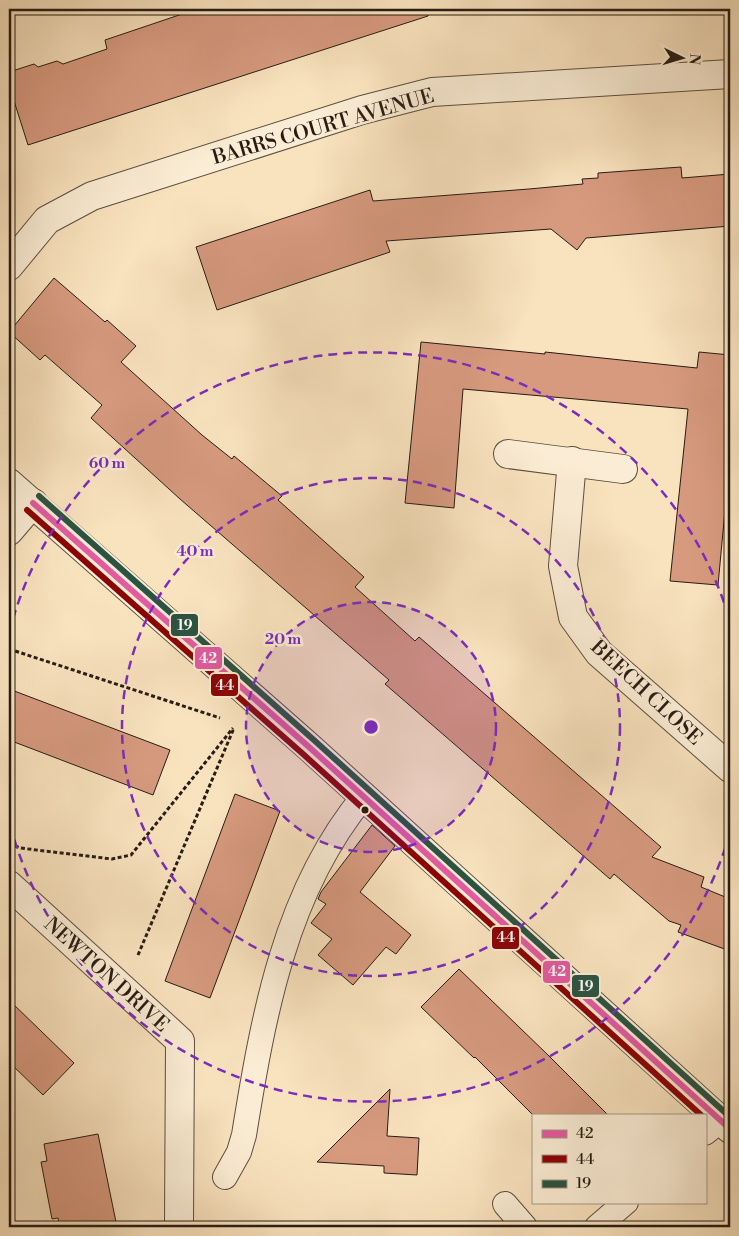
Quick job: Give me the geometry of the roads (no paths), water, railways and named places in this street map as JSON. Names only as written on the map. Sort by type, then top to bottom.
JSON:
[{"type":"street","name":"BARRS COURT AVENUE","points":[[9,266],[47,220],[92,196],[362,110],[432,92],[730,74]]},
{"type":"street","points":[[508,454],[623,468]]},
{"type":"street","name":"BEECH CLOSE","points":[[572,461],[563,566],[573,617],[600,653],[730,768]]},
{"type":"street","points":[[9,483],[364,796],[705,1114]]},
{"type":"street","points":[[9,531],[33,503]]},
{"type":"street","name":"NEWTON DRIVE","points":[[9,885],[180,1041],[179,1225]]},
{"type":"street","points":[[706,1115],[719,1127]]},
{"type":"lane","points":[[225,1177],[239,1152],[244,1135],[264,1018],[282,954],[310,883],[343,822],[364,796]]},
{"type":"lane","points":[[505,1204],[525,1227]]},
{"type":"lane","points":[[597,1227],[624,1204]]}]
